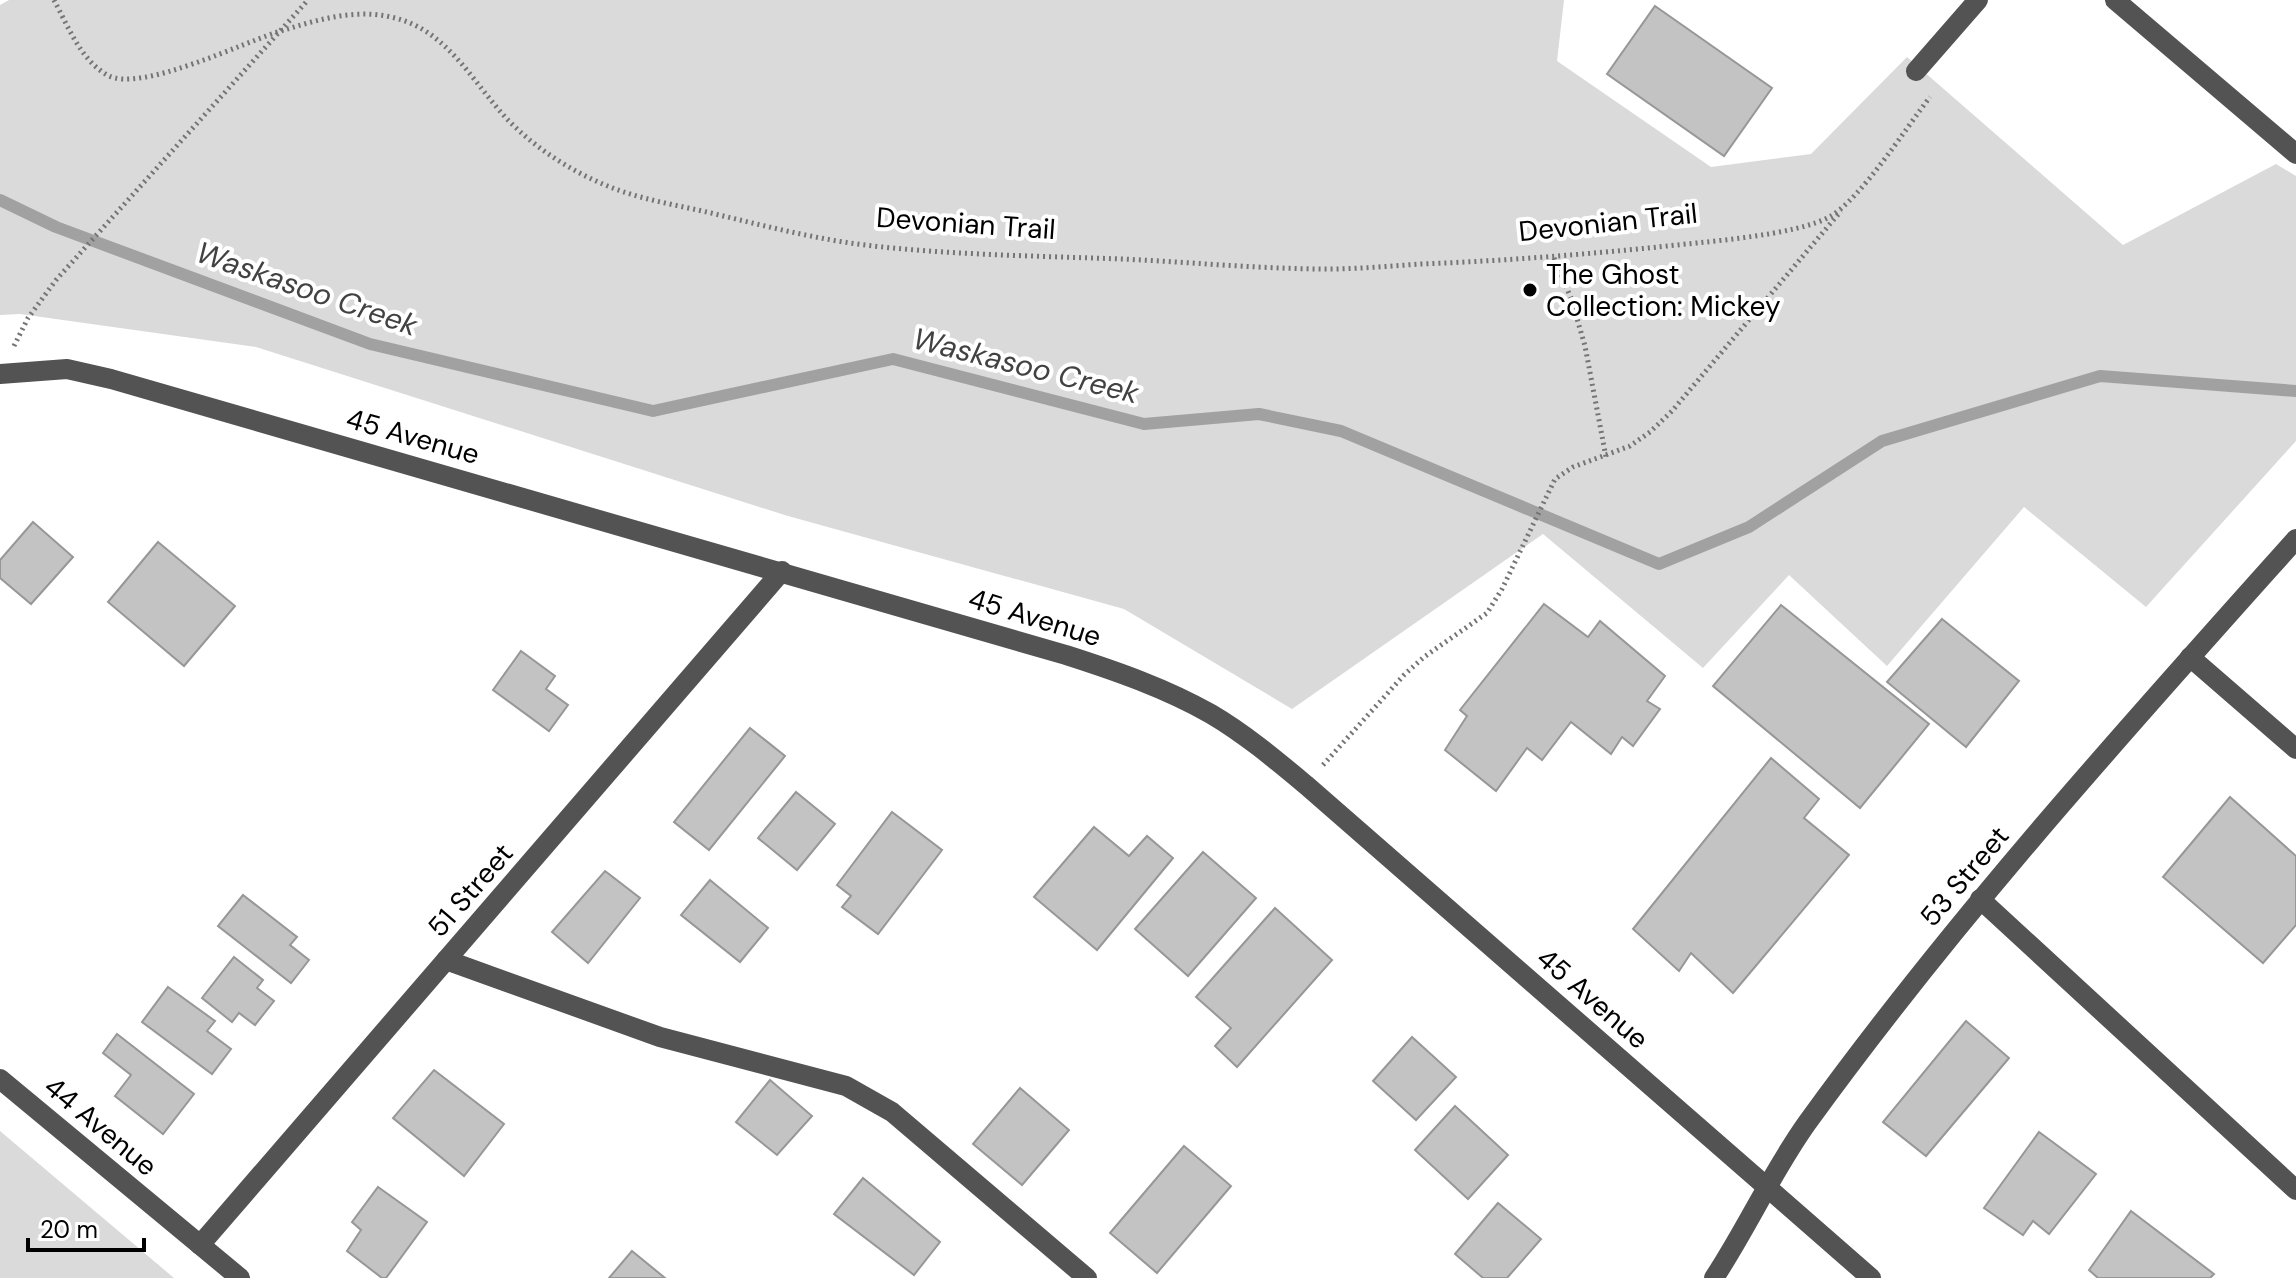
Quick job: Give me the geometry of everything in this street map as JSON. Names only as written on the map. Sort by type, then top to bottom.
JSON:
[{"type":"street","points":[[1916,71],[1978,0]]},
{"type":"street","points":[[2115,0],[2296,154]]},
{"type":"street","name":"45 Avenue","points":[[0,374],[55,369],[89,373],[782,571],[1114,670],[1170,693],[1212,715],[1306,785],[1871,1278]]},
{"type":"street","name":"53 Street","points":[[1714,1278],[1790,1148],[1913,981],[1980,899],[2296,539]]},
{"type":"street","name":"51 Street","points":[[200,1245],[782,571]]},
{"type":"street","points":[[2190,657],[2296,749]]},
{"type":"street","points":[[1980,899],[2296,1190]]},
{"type":"street","points":[[446,960],[660,1037],[846,1086],[892,1112],[1087,1278]]},
{"type":"street","name":"44 Avenue","points":[[0,1079],[240,1278]]},
{"type":"path","name":"Devonian Trail","points":[[54,0],[88,58],[106,75],[132,81],[161,74],[281,31],[339,16],[366,13],[404,20],[437,38],[450,50],[506,118],[525,136],[580,173],[621,191],[814,237],[871,246],[972,254],[1330,269],[1554,258],[1789,229],[1818,222],[1834,214],[1854,195],[1933,93]]},
{"type":"path","points":[[14,347],[28,318],[56,280],[308,0]]},
{"type":"path","points":[[1306,785],[1404,675],[1424,657],[1487,613],[1502,589],[1555,479],[1573,467],[1630,446],[1650,432],[1672,411],[1854,195]]},
{"type":"path","points":[[1554,258],[1571,298],[1585,346],[1606,457]]},
{"type":"shaded area","points":[[9,0],[1564,0],[1557,61],[1711,167],[1811,154],[1907,57],[2123,245],[2276,164],[2296,176],[2296,441],[2146,607],[2024,507],[1887,666],[1789,575],[1703,668],[1543,534],[1292,709],[1124,609],[788,516],[256,347],[20,314],[0,315],[0,5]]},
{"type":"shaded area","points":[[0,1131],[174,1278],[0,1278]]},
{"type":"building","points":[[1655,6],[1772,88],[1724,156],[1607,74]]},
{"type":"building","points":[[33,522],[73,557],[31,604],[0,578],[0,560]]},
{"type":"building","points":[[158,542],[235,606],[184,666],[108,602]]},
{"type":"building","points":[[1544,604],[1588,637],[1600,621],[1665,676],[1647,701],[1660,709],[1633,746],[1622,737],[1611,754],[1571,722],[1542,760],[1527,748],[1496,791],[1445,750],[1467,716],[1460,710]]},
{"type":"building","points":[[1781,605],[1929,724],[1860,808],[1713,686]]},
{"type":"building","points":[[1942,619],[2019,681],[1966,747],[1887,682]]},
{"type":"building","points":[[521,651],[555,676],[546,689],[568,705],[549,731],[493,690]]},
{"type":"building","points":[[750,728],[785,756],[709,850],[674,822]]},
{"type":"building","points":[[1771,758],[1819,799],[1804,818],[1849,855],[1733,993],[1691,953],[1679,971],[1633,929]]},
{"type":"building","points":[[796,792],[835,824],[797,870],[758,838]]},
{"type":"building","points":[[2230,797],[2296,856],[2296,925],[2263,963],[2163,877]]},
{"type":"building","points":[[892,812],[942,850],[878,934],[842,907],[851,896],[837,885]]},
{"type":"building","points":[[1094,827],[1129,856],[1147,836],[1173,858],[1097,950],[1034,897]]},
{"type":"building","points":[[1203,852],[1256,898],[1188,976],[1135,929]]},
{"type":"building","points":[[605,871],[640,898],[588,963],[552,932]]},
{"type":"building","points":[[710,880],[768,928],[740,962],[681,915]]},
{"type":"building","points":[[243,895],[297,937],[290,945],[309,960],[291,983],[218,926]]},
{"type":"building","points":[[1275,908],[1332,960],[1237,1067],[1215,1046],[1231,1028],[1196,997]]},
{"type":"building","points":[[234,957],[263,980],[257,988],[274,1001],[255,1025],[239,1013],[232,1022],[202,998]]},
{"type":"building","points":[[168,987],[215,1021],[207,1031],[231,1049],[212,1074],[142,1022]]},
{"type":"building","points":[[1966,1021],[2009,1058],[1926,1156],[1883,1122]]},
{"type":"building","points":[[117,1034],[194,1094],[163,1134],[115,1096],[131,1075],[103,1053]]},
{"type":"building","points":[[1412,1037],[1456,1077],[1416,1120],[1373,1081]]},
{"type":"building","points":[[434,1070],[504,1124],[464,1176],[393,1118]]},
{"type":"building","points":[[770,1080],[812,1116],[777,1155],[736,1122]]},
{"type":"building","points":[[1020,1088],[1069,1130],[1022,1185],[973,1144]]},
{"type":"building","points":[[1455,1106],[1508,1155],[1468,1199],[1415,1150]]},
{"type":"building","points":[[2039,1132],[2096,1174],[2049,1234],[2033,1221],[2023,1235],[1984,1208]]},
{"type":"building","points":[[1184,1146],[1231,1186],[1157,1273],[1110,1233]]},
{"type":"building","points":[[863,1178],[940,1242],[914,1275],[834,1214]]},
{"type":"building","points":[[378,1187],[427,1222],[386,1278],[347,1251],[361,1230],[352,1222]]},
{"type":"building","points":[[1498,1203],[1541,1239],[1507,1278],[1483,1278],[1455,1254]]},
{"type":"building","points":[[2131,1211],[2214,1274],[2210,1278],[2098,1278],[2089,1270]]},
{"type":"building","points":[[632,1251],[665,1278],[609,1278]]},
{"type":"waterway","name":"Waskasoo Creek","points":[[0,200],[56,227],[370,344],[653,411],[893,359],[1144,424],[1259,414],[1341,431],[1659,564],[1749,527],[1882,441],[2100,376],[2296,391]]},
{"type":"place","name":"The Ghost Collection: Mickey","points":[[1530,290]]}]
